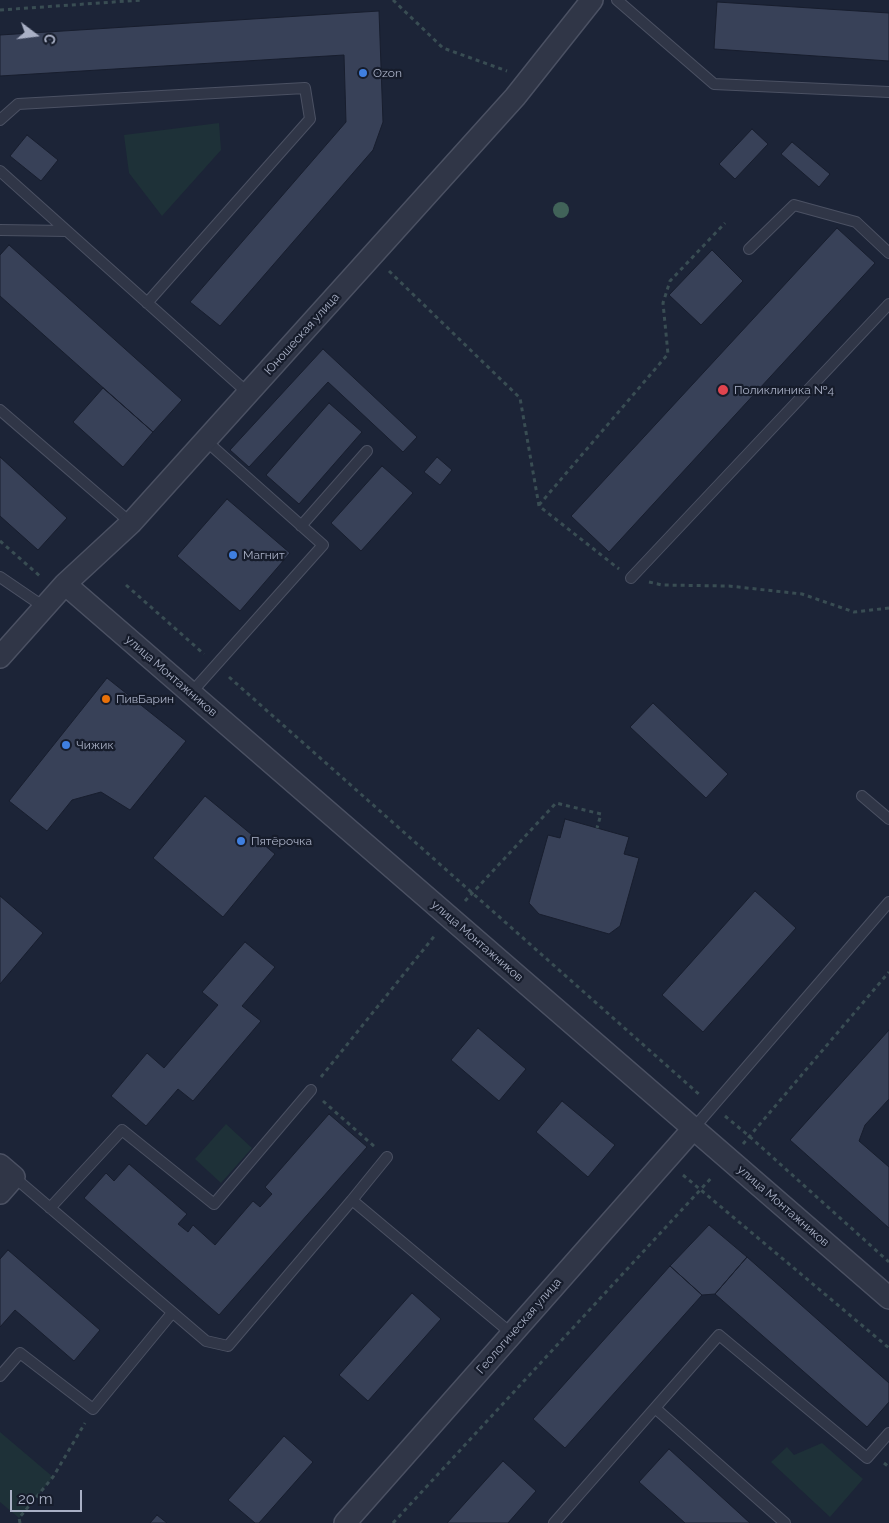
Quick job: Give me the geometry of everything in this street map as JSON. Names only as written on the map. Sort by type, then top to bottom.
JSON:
[{"type":"street","name":"Юношеская улица","points":[[0,657],[56,594],[131,522],[248,394],[515,97],[592,0]]},
{"type":"street","name":"улица Монтажников","points":[[56,594],[191,693],[889,1298]]},
{"type":"street","name":"Геологическая улица","points":[[345,1523],[693,1129]]},
{"type":"street","points":[[0,1193],[7,1171]]},
{"type":"lane","points":[[617,0],[714,84],[889,92]]},
{"type":"lane","points":[[0,120],[18,104],[306,88],[310,119],[147,303]]},
{"type":"lane","points":[[0,171],[248,394]]},
{"type":"lane","points":[[749,249],[794,205],[856,222],[889,253]]},
{"type":"lane","points":[[0,230],[66,230]]},
{"type":"lane","points":[[631,578],[889,304]]},
{"type":"lane","points":[[0,410],[131,522]]},
{"type":"lane","points":[[191,693],[323,545],[205,440]]},
{"type":"lane","points":[[301,526],[367,451]]},
{"type":"lane","points":[[0,590],[4,580],[56,594]]},
{"type":"lane","points":[[862,796],[889,819]]},
{"type":"lane","points":[[693,1129],[889,902]]},
{"type":"lane","points":[[50,1208],[122,1130],[214,1204],[311,1090]]},
{"type":"lane","points":[[7,1171],[206,1341],[228,1346],[387,1157]]},
{"type":"lane","points":[[352,1200],[512,1334]]},
{"type":"lane","points":[[0,1376],[20,1353],[93,1409],[172,1313]]},
{"type":"lane","points":[[554,1523],[719,1335],[867,1458],[889,1433]]},
{"type":"lane","points":[[655,1408],[785,1523]]},
{"type":"path","points":[[0,10],[142,0]]},
{"type":"path","points":[[394,0],[443,48],[529,78]]},
{"type":"path","points":[[539,506],[668,354],[663,303],[670,281],[725,223]]},
{"type":"path","points":[[373,255],[520,398],[539,506],[631,578],[662,585],[729,586],[802,594],[854,612],[889,608]]},
{"type":"path","points":[[0,541],[56,594]]},
{"type":"path","points":[[126,585],[889,1262]]},
{"type":"path","points":[[387,1157],[311,1090],[450,917],[556,803],[601,814],[597,828]]},
{"type":"path","points":[[394,1523],[729,1159],[889,972]]},
{"type":"path","points":[[665,1160],[889,1348]]},
{"type":"path","points":[[20,1523],[19,1518],[53,1477],[93,1409]]},
{"type":"shaded area","points":[[219,123],[221,150],[162,216],[129,173],[124,135]]},
{"type":"shaded area","points":[[226,1124],[252,1148],[221,1183],[195,1159]]},
{"type":"shaded area","points":[[0,1432],[53,1477],[19,1518],[0,1502]]},
{"type":"shaded area","points":[[822,1443],[863,1479],[830,1517],[771,1462],[787,1447],[794,1455]]},
{"type":"building","points":[[717,2],[889,13],[889,61],[714,49]]},
{"type":"building","points":[[379,11],[383,122],[373,150],[220,326],[190,302],[346,122],[344,55],[0,76],[0,35]]},
{"type":"building","points":[[752,129],[768,144],[735,179],[719,164]]},
{"type":"building","points":[[27,135],[58,160],[41,181],[10,156]]},
{"type":"building","points":[[792,142],[830,174],[819,187],[781,154]]},
{"type":"building","name":"Поликлиника №4","points":[[837,228],[875,263],[609,552],[571,516]]},
{"type":"building","points":[[9,245],[182,400],[153,432],[0,296],[0,255]]},
{"type":"building","points":[[712,250],[743,281],[701,325],[669,295]]},
{"type":"building","points":[[323,349],[417,437],[403,452],[328,382],[249,467],[230,450]]},
{"type":"building","points":[[103,388],[153,432],[123,467],[73,422]]},
{"type":"building","points":[[329,403],[362,432],[299,504],[266,475]]},
{"type":"building","points":[[0,457],[67,518],[38,550],[0,516]]},
{"type":"building","points":[[437,457],[452,470],[440,485],[424,472]]},
{"type":"building","points":[[382,466],[413,493],[361,551],[331,523]]},
{"type":"building","name":"Магнит","points":[[227,499],[290,553],[240,611],[177,556]]},
{"type":"building","points":[[107,678],[186,741],[130,810],[101,792],[72,800],[47,831],[9,801]]},
{"type":"building","points":[[653,703],[728,774],[706,798],[630,727]]},
{"type":"building","points":[[205,796],[275,854],[223,917],[153,858]]},
{"type":"building","points":[[565,819],[629,837],[624,854],[639,858],[620,926],[609,934],[539,914],[529,903],[548,835],[560,838]]},
{"type":"building","points":[[755,891],[796,928],[703,1032],[662,995]]},
{"type":"building","points":[[0,896],[43,933],[0,984]]},
{"type":"building","points":[[245,942],[275,967],[242,1006],[261,1021],[193,1101],[178,1089],[146,1126],[111,1096],[147,1053],[164,1068],[218,1005],[202,992]]},
{"type":"building","points":[[478,1028],[526,1069],[499,1101],[451,1060]]},
{"type":"building","points":[[889,1030],[889,1099],[865,1125],[859,1141],[889,1167],[889,1228],[790,1140]]},
{"type":"building","points":[[562,1101],[615,1145],[588,1177],[536,1132]]},
{"type":"building","points":[[329,1114],[367,1147],[219,1315],[84,1198],[106,1173],[114,1181],[129,1164],[187,1214],[178,1224],[188,1232],[193,1225],[215,1245],[253,1201],[260,1207],[272,1194],[265,1187]]},
{"type":"building","points":[[709,1225],[747,1257],[715,1294],[702,1295],[670,1266]]},
{"type":"building","points":[[8,1250],[100,1330],[74,1361],[15,1310],[0,1327],[0,1259]]},
{"type":"building","points":[[747,1257],[889,1383],[889,1402],[867,1427],[715,1294]]},
{"type":"building","points":[[670,1266],[702,1295],[565,1448],[533,1419]]},
{"type":"building","points":[[412,1293],[441,1319],[368,1401],[339,1375]]},
{"type":"building","points":[[284,1436],[313,1462],[259,1523],[255,1523],[228,1500]]},
{"type":"building","points":[[669,1449],[750,1523],[685,1523],[639,1482]]},
{"type":"building","points":[[503,1461],[536,1491],[508,1523],[447,1523]]},
{"type":"building","points":[[157,1515],[167,1523],[150,1523]]},
{"type":"place","name":"Ozon","points":[[363,73]]},
{"type":"place","name":"Поликлиника №4","points":[[723,390]]},
{"type":"place","name":"Магнит","points":[[233,555]]},
{"type":"place","name":"ПивБарин","points":[[106,699]]},
{"type":"place","name":"Чижик","points":[[66,745]]},
{"type":"place","name":"Пятёрочка","points":[[241,841]]}]
